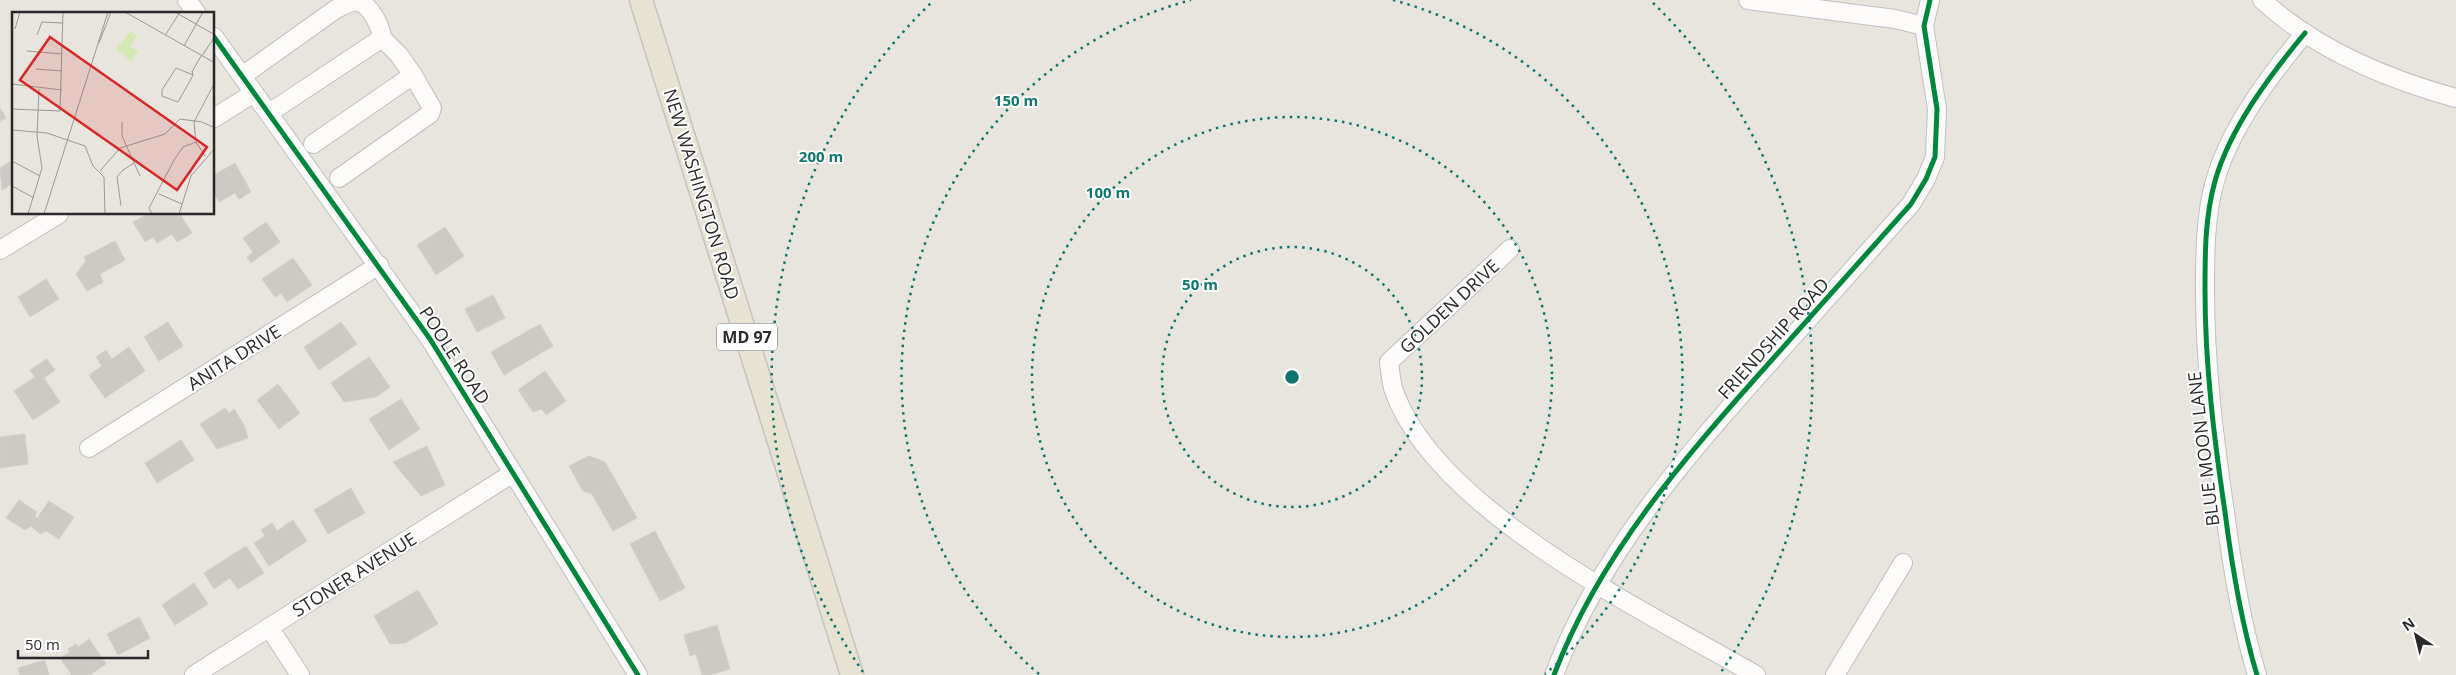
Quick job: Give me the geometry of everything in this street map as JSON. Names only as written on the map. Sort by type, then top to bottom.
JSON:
[{"type":"main road","name":"NEW WASHINGTON ROAD","points":[[641,0],[852,675]]},
{"type":"street","points":[[187,0],[196,12]]},
{"type":"street","points":[[1748,0],[1895,20],[1924,26]]},
{"type":"street","name":"FRIENDSHIP ROAD","points":[[1554,675],[1597,584],[1642,517],[1717,422],[1911,204],[1926,179],[1934,157],[1937,109],[1924,26],[1930,0]]},
{"type":"street","points":[[2262,0],[2305,33],[2349,58],[2387,75],[2456,98]]},
{"type":"street","points":[[242,76],[336,9],[352,2],[360,2],[370,12],[381,31],[382,38],[399,55],[414,75],[432,108],[430,114],[339,178]]},
{"type":"street","name":"BLUE MOON LANE","points":[[2257,675],[2234,578],[2207,378],[2205,333],[2207,228],[2215,181],[2226,152],[2276,68],[2305,33]]},
{"type":"street","name":"POOLE ROAD","points":[[215,38],[435,347],[638,675]]},
{"type":"street","points":[[269,113],[382,38]]},
{"type":"street","points":[[313,144],[414,75]]},
{"type":"street","points":[[215,117],[254,93]]},
{"type":"street","points":[[0,250],[57,215]]},
{"type":"street","name":"GOLDEN DRIVE","points":[[1510,250],[1389,362],[1393,388],[1407,417],[1425,444],[1447,471],[1490,511],[1597,584]]},
{"type":"street","name":"ANITA DRIVE","points":[[89,448],[378,265]]},
{"type":"street","name":"STONER AVENUE","points":[[194,675],[513,473]]},
{"type":"street","points":[[1835,675],[1903,563]]},
{"type":"street","points":[[1597,584],[1756,675]]},
{"type":"street","points":[[269,627],[300,675]]},
{"type":"building","points":[[0,108],[6,118],[0,121]]},
{"type":"building","points":[[12,160],[12,183],[2,190],[0,168]]},
{"type":"building","points":[[235,163],[251,192],[239,199],[235,193],[219,202],[215,195],[215,174]]},
{"type":"building","points":[[145,215],[181,215],[192,233],[177,242],[172,234],[157,243],[153,237],[145,242],[133,222]]},
{"type":"building","points":[[266,222],[280,242],[251,263],[247,257],[253,252],[243,238]]},
{"type":"building","points":[[445,227],[464,256],[436,275],[417,245]]},
{"type":"building","points":[[115,241],[125,260],[100,274],[103,282],[87,291],[76,274],[86,261],[84,257]]},
{"type":"building","points":[[293,258],[312,285],[287,302],[281,293],[275,297],[262,279]]},
{"type":"building","points":[[46,279],[59,299],[30,317],[18,297]]},
{"type":"building","points":[[493,295],[505,318],[477,332],[465,309]]},
{"type":"building","points":[[168,322],[183,346],[159,361],[144,337]]},
{"type":"building","points":[[341,322],[357,344],[319,370],[304,347]]},
{"type":"building","points":[[540,324],[553,346],[504,375],[491,352]]},
{"type":"building","points":[[129,347],[145,371],[105,398],[89,375],[102,366],[96,357],[106,350],[112,359]]},
{"type":"building","points":[[369,357],[390,387],[376,397],[344,402],[331,383]]},
{"type":"building","points":[[47,359],[55,370],[44,378],[60,402],[33,420],[14,391],[35,377],[30,370]]},
{"type":"building","points":[[545,371],[566,401],[546,415],[542,409],[533,412],[518,390]]},
{"type":"building","points":[[278,384],[300,413],[279,429],[257,400]]},
{"type":"building","points":[[401,399],[420,429],[389,450],[369,419]]},
{"type":"building","points":[[225,408],[229,413],[234,409],[244,425],[248,438],[217,449],[200,424]]},
{"type":"building","points":[[25,434],[28,464],[0,468],[0,437]]},
{"type":"building","points":[[181,440],[194,460],[157,483],[145,463]]},
{"type":"building","points":[[427,446],[445,485],[421,496],[393,462]]},
{"type":"building","points":[[589,456],[605,462],[637,518],[613,531],[592,494],[583,491],[569,466]]},
{"type":"building","points":[[351,488],[365,513],[328,534],[314,510]]},
{"type":"building","points":[[19,500],[37,512],[35,516],[37,518],[49,501],[74,517],[59,539],[46,531],[40,534],[31,526],[25,530],[6,518]]},
{"type":"building","points":[[293,520],[307,541],[269,566],[254,543],[265,536],[261,530],[272,523],[277,531]]},
{"type":"building","points":[[655,531],[685,588],[660,601],[630,544]]},
{"type":"building","points":[[246,546],[264,573],[238,589],[230,578],[214,589],[204,573]]},
{"type":"building","points":[[194,583],[208,604],[175,625],[162,605]]},
{"type":"building","points":[[418,590],[438,624],[405,643],[390,644],[374,616]]},
{"type":"building","points":[[139,617],[150,638],[118,655],[107,634]]},
{"type":"building","points":[[717,625],[730,669],[711,675],[702,675],[696,654],[690,656],[684,635]]},
{"type":"building","points":[[89,639],[106,664],[90,675],[72,675],[60,658],[70,652],[68,649],[76,644],[78,647]]},
{"type":"building","points":[[45,660],[49,675],[20,675],[18,668]]},
{"type":"cycle path","points":[[1554,675],[1573,631],[1595,589],[1647,509],[1738,398],[1911,204],[1926,179],[1935,157],[1937,109],[1924,26],[1930,0]]},
{"type":"cycle path","points":[[2257,675],[2246,635],[2234,574],[2214,429],[2208,374],[2205,318],[2206,235],[2215,181],[2230,141],[2265,84],[2305,33]]},
{"type":"cycle path","points":[[215,38],[430,339],[638,675]]}]
